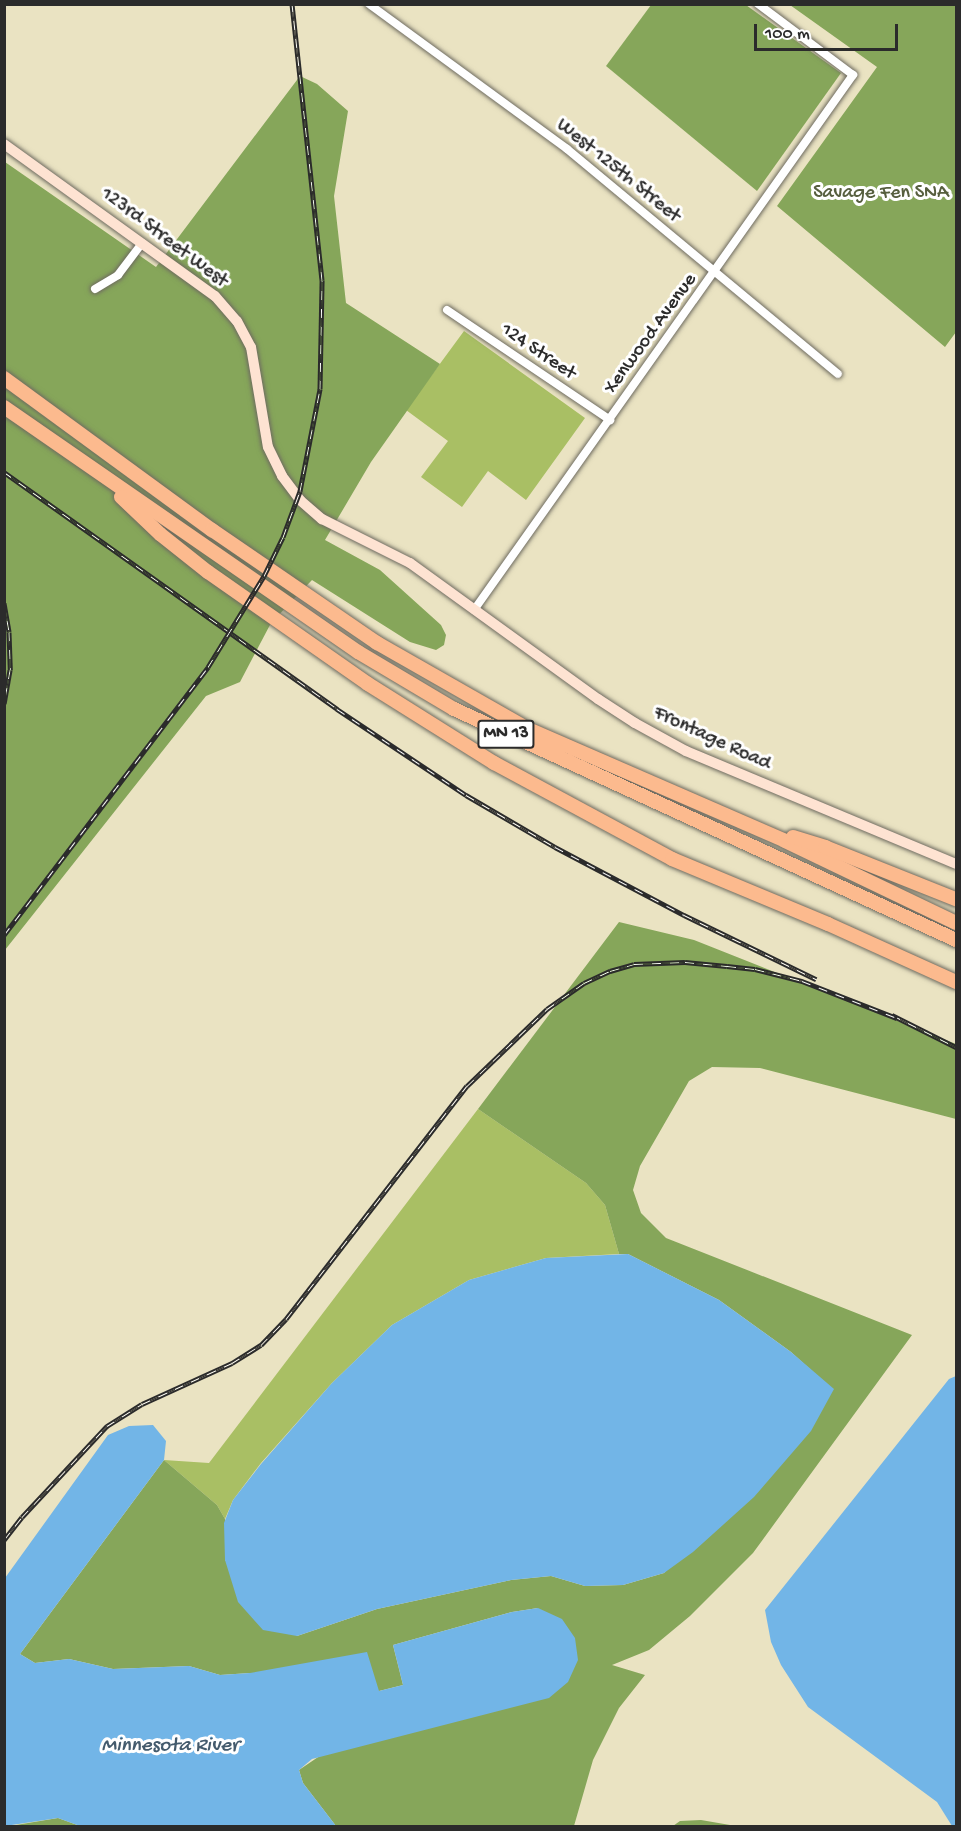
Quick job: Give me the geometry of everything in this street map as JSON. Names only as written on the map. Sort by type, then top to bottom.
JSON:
[{"type":"highway","name":"MN 13","points":[[4,378],[212,530],[377,643],[528,729],[734,819],[957,923]]},
{"type":"highway","name":"MN 13","points":[[4,407],[358,652],[454,709],[957,940]]},
{"type":"highway","points":[[89,466],[160,534],[192,560],[368,684],[494,763],[672,859],[828,924],[957,982]]},
{"type":"highway","points":[[734,819],[825,847],[957,899]]},
{"type":"street","name":"West 125th Street","points":[[369,4],[567,149],[838,374]]},
{"type":"street","name":"Xenwood Avenue","points":[[474,610],[572,468],[610,420],[716,272],[853,75],[758,4]]},
{"type":"street","name":"123rd Street West","points":[[4,144],[215,296],[237,321],[251,347],[268,447],[282,476],[301,501],[322,519],[410,563],[474,610]]},
{"type":"street","points":[[95,289],[118,275],[142,243]]},
{"type":"street","name":"124 Street","points":[[447,310],[610,420]]},
{"type":"street","name":"Frontage Road","points":[[474,610],[635,723],[686,751],[957,864]]},
{"type":"green space","name":"Savage Fen SNA","points":[[651,5],[746,5],[841,73],[757,191],[606,66]]},
{"type":"green space","name":"Savage Fen SNA","points":[[790,5],[956,5],[956,332],[945,347],[777,206],[877,67]]},
{"type":"green space","points":[[300,76],[317,84],[348,111],[334,196],[346,303],[440,364],[371,462],[325,540],[380,570],[441,625],[446,635],[444,645],[436,650],[410,642],[312,580],[271,623],[240,682],[206,696],[5,950],[5,162],[156,267]]},
{"type":"green space","points":[[464,331],[585,418],[526,500],[488,471],[462,507],[421,477],[448,441],[406,410]]},
{"type":"green space","points":[[619,922],[694,940],[956,1044],[956,1119],[760,1068],[712,1067],[689,1081],[640,1166],[633,1190],[641,1213],[666,1238],[912,1335],[753,1553],[690,1616],[649,1650],[612,1665],[645,1675],[619,1708],[593,1760],[574,1826],[336,1826],[303,1783],[299,1770],[538,1608],[512,1612],[393,1645],[403,1685],[379,1691],[250,1673],[220,1675],[189,1666],[113,1669],[69,1659],[35,1663],[20,1654],[164,1460],[217,1505],[225,1519],[225,1560],[297,1636],[377,1609],[511,1580],[551,1576],[585,1586],[623,1585],[664,1573],[833,1390],[791,1352],[719,1300],[628,1254],[619,1254],[605,1205],[586,1183],[478,1109]]},
{"type":"green space","points":[[478,1109],[586,1183],[605,1205],[619,1254],[546,1258],[469,1280],[392,1325],[332,1383],[261,1463],[233,1500],[225,1519],[217,1505],[164,1460],[209,1463]]},
{"type":"green space","points":[[58,1818],[80,1826],[10,1826]]},
{"type":"green space","points":[[701,1820],[731,1826],[673,1826],[680,1821]]},
{"type":"water","points":[[628,1254],[719,1300],[791,1352],[834,1389],[811,1431],[754,1497],[693,1552],[664,1573],[623,1585],[585,1586],[551,1576],[511,1580],[377,1609],[297,1636],[263,1630],[238,1602],[225,1560],[224,1523],[233,1500],[261,1464],[332,1383],[392,1325],[469,1280],[546,1258]]},
{"type":"water","points":[[956,1376],[956,1826],[952,1826],[937,1802],[808,1707],[781,1665],[771,1642],[765,1610],[949,1379]]},
{"type":"water","name":"Minnesota River","points":[[153,1425],[166,1441],[164,1460],[20,1654],[35,1663],[69,1659],[113,1669],[189,1666],[220,1675],[250,1673],[367,1652],[379,1691],[403,1685],[393,1645],[512,1612],[538,1608],[562,1619],[575,1638],[578,1660],[568,1682],[549,1698],[312,1759],[299,1770],[303,1783],[336,1826],[80,1826],[58,1818],[5,1826],[5,1578],[108,1435],[129,1426]]},
{"type":"railway","points":[[4,935],[208,667],[264,576],[283,537],[300,491],[320,389],[322,280],[292,4]]},
{"type":"railway","points":[[4,472],[337,709],[466,795],[555,847],[684,915],[816,979]]},
{"type":"railway","points":[[4,603],[9,632],[10,670],[4,703]]},
{"type":"railway","points":[[4,1540],[22,1517],[107,1426],[142,1404],[232,1363],[261,1345],[286,1319],[467,1086],[547,1009],[584,983],[610,971],[634,964],[685,962],[755,969],[802,981],[897,1018]]},
{"type":"railway","points":[[892,1015],[956,1047]]}]
